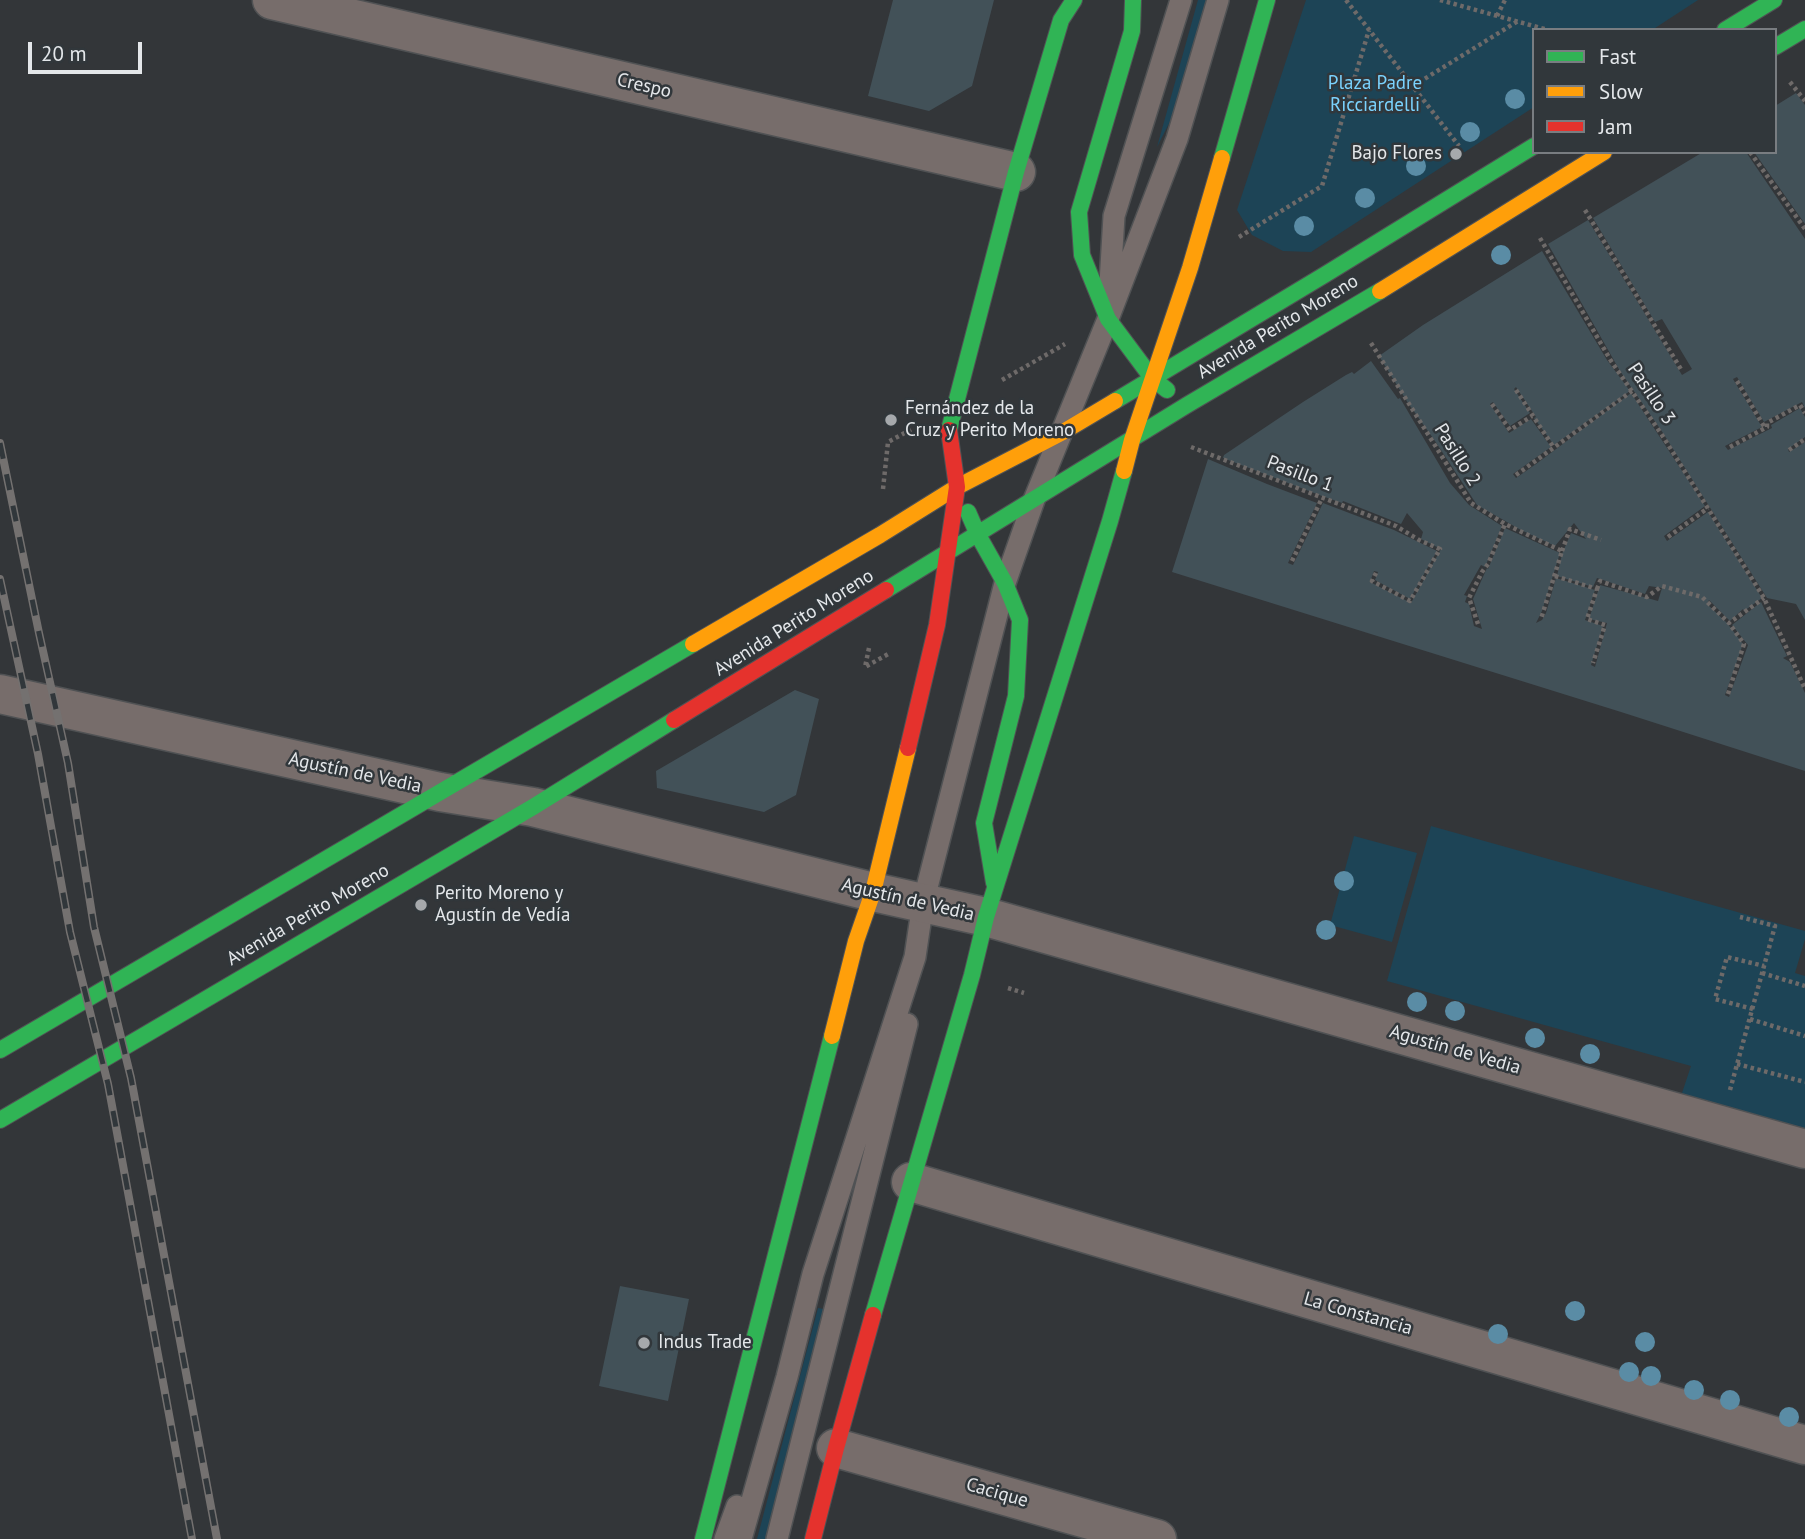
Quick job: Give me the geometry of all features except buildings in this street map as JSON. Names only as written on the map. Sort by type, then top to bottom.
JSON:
[{"type":"main road","points":[[703,1539],[856,941],[873,892],[937,625],[957,487],[949,429],[1016,172],[1061,20],[1074,0]]},
{"type":"main road","points":[[1133,0],[1132,31],[1079,212],[1082,255],[1108,319],[1152,378],[1187,405]]},
{"type":"main road","points":[[813,1539],[836,1447],[990,905],[1110,521],[1132,440],[1190,268],[1267,0]]},
{"type":"main road","points":[[1729,28],[1774,0]]},
{"type":"main road","points":[[1777,46],[1805,29]]},
{"type":"main road","name":"Avenida Perito Moreno","points":[[0,1050],[880,535],[957,487],[1063,432],[1532,147]]},
{"type":"main road","name":"Avenida Perito Moreno","points":[[0,1120],[533,807],[1187,405],[1350,310],[1601,154]]},
{"type":"main road","points":[[957,487],[978,535],[1005,583],[1020,620],[1016,696],[984,823],[990,905]]},
{"type":"street","name":"Crespo","points":[[272,0],[1016,172]]},
{"type":"street","name":"Agustín de Vedia","points":[[0,694],[440,792],[533,807],[923,904],[990,905],[1805,1149]]},
{"type":"street","name":"La Constancia","points":[[911,1182],[1805,1445]]},
{"type":"street","name":"Cacique","points":[[836,1447],[1157,1539]]},
{"type":"lane","points":[[1108,319],[1114,216],[1181,0]]},
{"type":"lane","points":[[741,1539],[813,1273],[915,957],[923,904],[1005,583],[1034,500],[1108,319],[1177,139],[1218,0]]},
{"type":"lane","points":[[777,1539],[918,980],[915,957]]},
{"type":"lane","points":[[724,1539],[787,1377]]},
{"type":"path","points":[[1346,0],[1483,177]]},
{"type":"path","points":[[1440,0],[1541,28]]},
{"type":"path","points":[[1497,16],[1505,0]]},
{"type":"path","points":[[1413,86],[1518,21]]},
{"type":"path","points":[[1322,186],[1369,30]]},
{"type":"path","points":[[1751,154],[1805,229]]},
{"type":"path","points":[[1565,176],[1682,371]]},
{"type":"path","name":"Pasillo 3","points":[[1520,204],[1611,361],[1662,435],[1764,598],[1805,689]]},
{"type":"path","name":"Pasillo 2","points":[[1350,310],[1471,503],[1505,524],[1562,551]]},
{"type":"path","points":[[1737,381],[1765,428]]},
{"type":"path","points":[[1516,390],[1554,448]]},
{"type":"path","points":[[1516,475],[1632,391]]},
{"type":"path","points":[[1492,404],[1510,430],[1532,416]]},
{"type":"path","points":[[1730,447],[1800,405],[1805,413]]},
{"type":"path","name":"Pasillo 1","points":[[1147,430],[1396,526],[1440,549],[1410,601],[1373,581],[1376,573]]},
{"type":"path","points":[[1790,450],[1805,439]]},
{"type":"path","points":[[1292,561],[1322,498]]},
{"type":"path","points":[[1668,537],[1708,508]]},
{"type":"path","points":[[1478,624],[1469,598],[1488,564],[1505,524]]},
{"type":"path","points":[[1541,620],[1570,529],[1601,540]]},
{"type":"path","points":[[1555,576],[1597,589]]},
{"type":"path","points":[[1593,663],[1605,625],[1587,619],[1600,581],[1647,597],[1662,586],[1702,597],[1729,623],[1744,644],[1728,695]]},
{"type":"path","points":[[1729,623],[1764,598]]},
{"type":"path","points":[[1720,1125],[1775,926],[1740,917]]},
{"type":"path","points":[[1753,1009],[1715,999],[1727,957],[1764,966]]},
{"type":"path","points":[[1762,973],[1805,986]]},
{"type":"path","points":[[1750,1019],[1805,1036]]},
{"type":"path","points":[[1737,1064],[1805,1082]]},
{"type":"green space","points":[[1198,0],[1210,0],[1180,102],[1157,147]]},
{"type":"green space","name":"Plaza Padre Ricciardelli","points":[[1306,0],[1698,0],[1655,28],[1532,28],[1532,108],[1311,252],[1283,251],[1252,235],[1237,210]]},
{"type":"green space","points":[[1431,826],[1805,931],[1795,973],[1805,976],[1805,1132],[1681,1096],[1691,1066],[1387,981]]},
{"type":"green space","points":[[1354,836],[1417,853],[1392,942],[1330,925]]},
{"type":"green space","points":[[818,1308],[829,1310],[767,1539],[757,1539]]},
{"type":"railway","points":[[0,443],[68,763],[94,927],[131,1078],[217,1539]]},
{"type":"railway","points":[[0,579],[38,754],[70,932],[108,1084],[192,1539]]},
{"type":"traffic: fast","points":[[949,430],[1016,172],[1061,20],[1074,0]]},
{"type":"traffic: fast","points":[[1133,0],[1132,31],[1079,212],[1082,255],[1108,319],[1152,378],[1167,390]]},
{"type":"traffic: fast","points":[[1222,158],[1267,0]]},
{"type":"traffic: fast","points":[[1728,28],[1774,0]]},
{"type":"traffic: fast","points":[[1777,46],[1805,29]]},
{"type":"traffic: fast","points":[[1115,401],[1532,147]]},
{"type":"traffic: fast","points":[[886,590],[1187,405],[1380,291]]},
{"type":"traffic: fast","points":[[873,1315],[972,975],[986,917],[1124,471]]},
{"type":"traffic: fast","points":[[968,512],[1005,583],[1020,620],[1016,696],[984,823],[994,883]]},
{"type":"traffic: fast","points":[[0,1050],[693,644]]},
{"type":"traffic: fast","points":[[0,1120],[533,807],[674,720]]},
{"type":"traffic: fast","points":[[703,1539],[832,1036]]},
{"type":"traffic: slow","points":[[1380,291],[1601,154]]},
{"type":"traffic: slow","points":[[1124,471],[1190,268],[1222,158]]},
{"type":"traffic: slow","points":[[693,644],[957,487],[1063,432],[1115,401]]},
{"type":"traffic: slow","points":[[832,1036],[856,941],[873,892],[908,748]]},
{"type":"traffic: jam","points":[[908,748],[937,625],[957,487],[949,430]]},
{"type":"traffic: jam","points":[[674,720],[886,590]]},
{"type":"traffic: jam","points":[[813,1539],[873,1315]]},
{"type":"place","name":"Bajo Flores","points":[[1456,154]]},
{"type":"place","name":"Fernández de la Cruz y Perito Moreno","points":[[891,420]]},
{"type":"place","name":"Perito Moreno y Agustín de Vedía","points":[[421,905]]},
{"type":"place","name":"Indus Trade","points":[[644,1343]]}]
